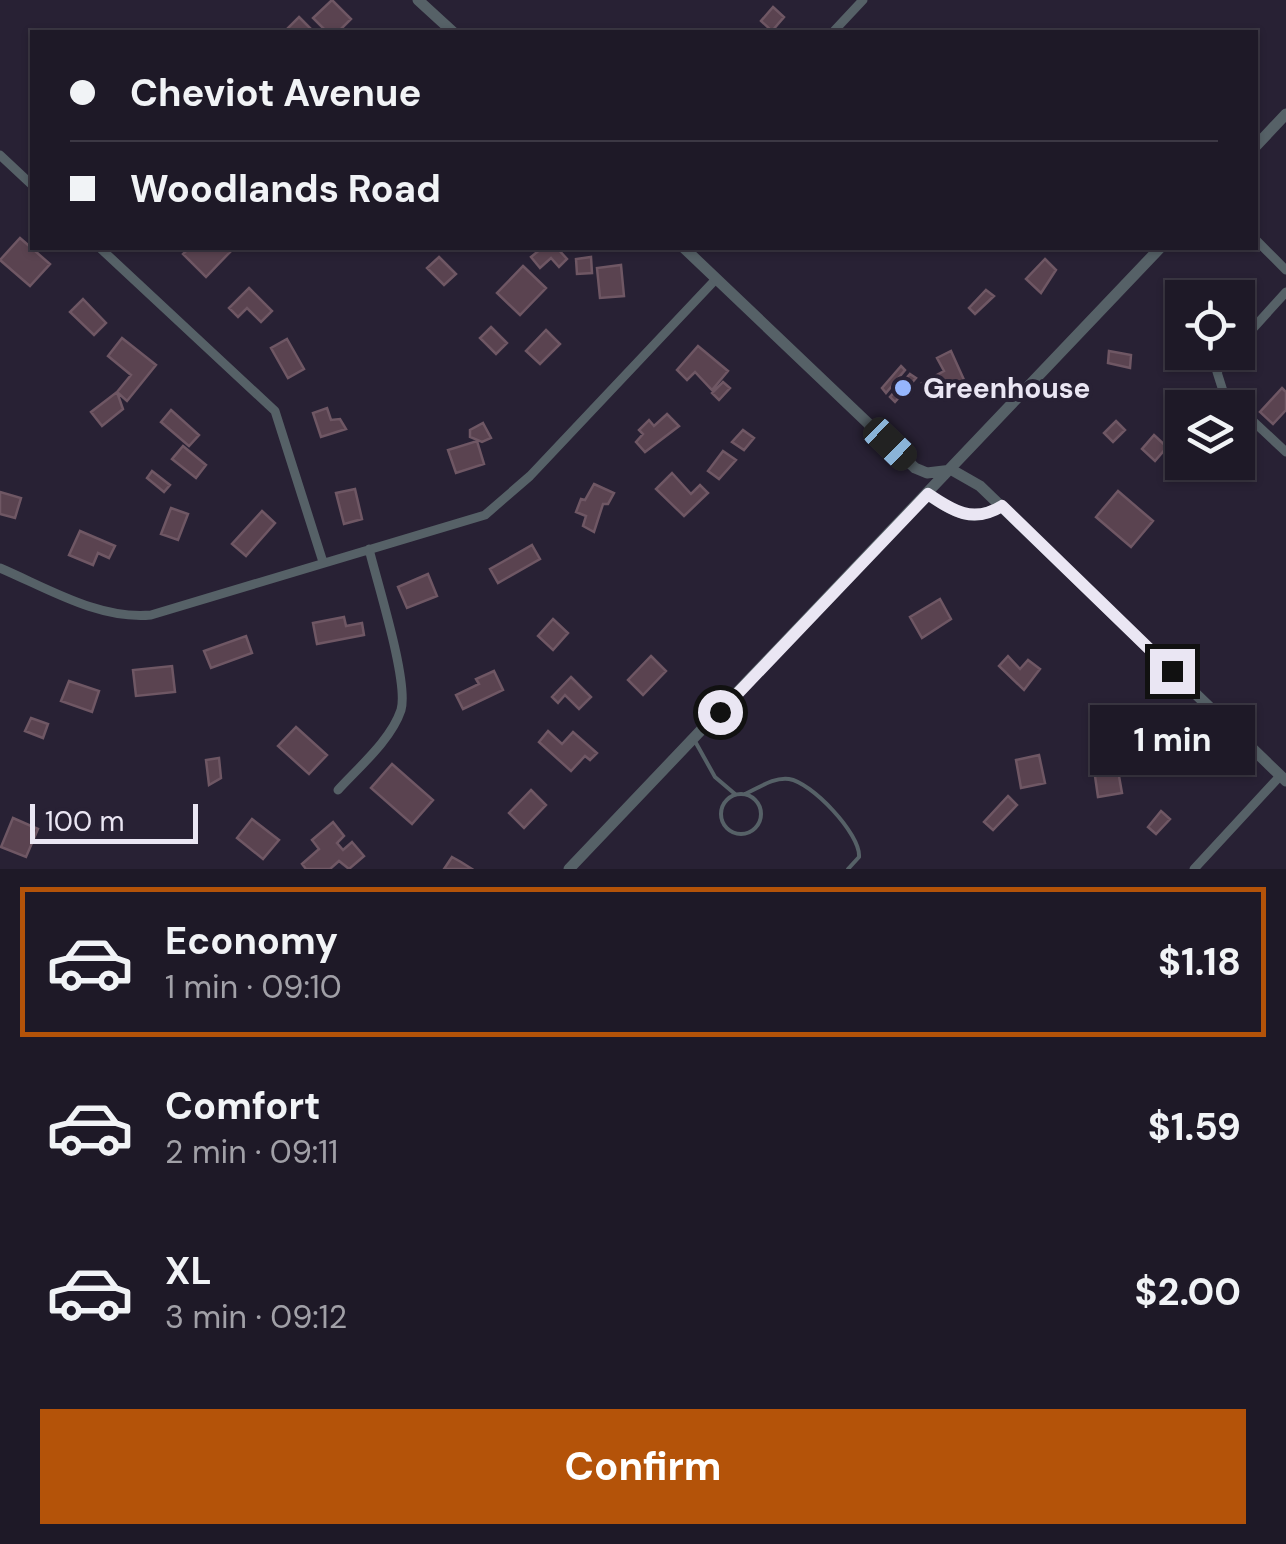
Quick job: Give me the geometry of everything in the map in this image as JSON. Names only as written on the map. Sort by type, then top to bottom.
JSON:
[{"type":"street","points":[[418,0],[451,30]]},
{"type":"street","points":[[835,30],[863,0]]},
{"type":"street","points":[[1258,144],[1286,114]]},
{"type":"street","points":[[0,155],[30,183]]},
{"type":"street","points":[[1258,242],[1286,270]]},
{"type":"street","points":[[102,250],[275,412],[322,562]]},
{"type":"street","points":[[686,250],[915,468],[927,473],[952,470],[980,486],[1283,778],[1194,869]]},
{"type":"street","points":[[569,869],[1158,250]]},
{"type":"street","points":[[0,568],[102,611],[133,617],[151,615],[475,519],[494,510],[716,279]]},
{"type":"street","points":[[1255,327],[1286,292]]},
{"type":"street","points":[[1218,370],[1220,387],[1286,452]]},
{"type":"street","points":[[928,494],[951,510],[972,516],[984,516],[1002,506]]},
{"type":"street","points":[[338,790],[386,736],[401,709],[401,684],[369,549]]},
{"type":"lane","points":[[694,739],[715,777],[735,795]]},
{"type":"lane","points":[[745,794],[757,801],[762,815],[756,828],[742,834],[729,830],[721,818],[724,804],[735,795],[782,779],[806,786],[859,843],[858,857],[848,869]]},
{"type":"building","points":[[332,0],[351,19],[340,30],[325,30],[313,18]]},
{"type":"building","points":[[773,7],[784,17],[773,30],[761,21]]},
{"type":"building","points":[[299,17],[312,30],[286,30]]},
{"type":"building","points":[[20,238],[50,264],[30,286],[0,260]]},
{"type":"building","points":[[187,250],[230,252],[206,277],[183,254]]},
{"type":"building","points":[[540,250],[559,250],[567,259],[559,267],[551,258],[540,268],[531,257]]},
{"type":"building","points":[[439,257],[456,274],[444,285],[427,268]]},
{"type":"building","points":[[591,257],[592,273],[577,274],[576,259]]},
{"type":"building","points":[[1045,259],[1056,270],[1041,293],[1026,279]]},
{"type":"building","points":[[621,265],[624,296],[600,298],[597,268]]},
{"type":"building","points":[[523,266],[546,288],[520,315],[497,293]]},
{"type":"building","points":[[249,288],[272,311],[261,322],[247,308],[238,317],[229,308]]},
{"type":"building","points":[[986,290],[994,296],[975,314],[969,308]]},
{"type":"building","points":[[83,299],[106,323],[94,335],[70,312]]},
{"type":"building","points":[[491,327],[507,343],[496,354],[480,338]]},
{"type":"building","points":[[546,330],[560,344],[540,364],[526,351]]},
{"type":"building","points":[[122,338],[156,365],[127,401],[117,392],[131,375],[108,356]]},
{"type":"building","points":[[287,339],[304,369],[288,378],[271,348]]},
{"type":"building","points":[[698,346],[728,371],[712,390],[695,372],[687,380],[677,370]]},
{"type":"building","points":[[951,351],[964,380],[928,397],[922,383],[944,371],[937,358]]},
{"type":"building","points":[[1109,351],[1131,355],[1130,368],[1108,363]]},
{"type":"building","name":"Greenhouse","points":[[901,366],[905,370],[886,393],[882,388]]},
{"type":"building","name":"Greenhouse","points":[[910,374],[916,378],[895,402],[890,397]]},
{"type":"building","points":[[723,382],[730,388],[719,400],[712,393]]},
{"type":"building","points":[[1282,388],[1286,392],[1286,410],[1273,424],[1260,412]]},
{"type":"building","points":[[117,392],[123,409],[102,426],[91,412]]},
{"type":"building","points":[[327,408],[331,420],[340,419],[346,429],[321,437],[313,413]]},
{"type":"building","points":[[171,410],[199,435],[189,446],[161,422]]},
{"type":"building","points":[[667,414],[679,426],[645,452],[636,442],[643,434],[639,430],[649,420],[654,426]]},
{"type":"building","points":[[1116,421],[1125,430],[1113,442],[1104,433]]},
{"type":"building","points":[[483,423],[491,438],[482,442],[470,437],[470,430]]},
{"type":"building","points":[[743,430],[754,438],[744,450],[732,442]]},
{"type":"building","points":[[1154,435],[1165,445],[1155,461],[1142,449]]},
{"type":"building","points":[[477,441],[484,464],[456,473],[448,450]]},
{"type":"building","points":[[183,446],[206,465],[196,478],[172,459]]},
{"type":"building","points":[[723,451],[736,460],[719,479],[708,471]]},
{"type":"building","points":[[152,471],[170,485],[164,492],[147,478]]},
{"type":"building","points":[[672,473],[691,494],[700,485],[708,493],[684,516],[656,489]]},
{"type":"building","points":[[594,484],[614,493],[608,504],[603,504],[594,532],[583,526],[586,516],[576,512]]},
{"type":"building","points":[[355,489],[362,519],[344,524],[336,493]]},
{"type":"building","points":[[1118,491],[1153,521],[1131,547],[1096,517]]},
{"type":"building","points":[[0,492],[21,498],[15,518],[0,514]]},
{"type":"building","points":[[171,508],[188,514],[178,540],[161,534]]},
{"type":"building","points":[[262,511],[275,523],[246,556],[232,544]]},
{"type":"building","points":[[80,531],[115,546],[109,558],[98,553],[93,565],[69,555]]},
{"type":"building","points":[[532,545],[540,559],[498,583],[490,569]]},
{"type":"building","points":[[428,574],[437,596],[407,608],[398,587]]},
{"type":"building","points":[[940,599],[951,619],[922,638],[910,617]]},
{"type":"building","points":[[344,617],[346,626],[362,623],[364,635],[317,644],[313,623]]},
{"type":"building","points":[[553,619],[568,633],[553,650],[538,636]]},
{"type":"building","points":[[246,636],[252,653],[211,668],[204,651]]},
{"type":"building","points":[[651,656],[666,671],[643,695],[628,680]]},
{"type":"building","points":[[1008,656],[1020,669],[1028,660],[1040,669],[1024,690],[999,666]]},
{"type":"building","points":[[172,666],[175,692],[136,696],[133,670]]},
{"type":"building","points":[[494,671],[503,690],[463,709],[456,695]]},
{"type":"building","points":[[571,677],[591,697],[579,709],[565,695],[558,703],[552,697]]},
{"type":"building","points":[[69,681],[99,691],[92,712],[61,701]]},
{"type":"building","points":[[31,718],[48,724],[43,738],[25,731]]},
{"type":"building","points":[[296,727],[327,755],[309,774],[278,746]]},
{"type":"building","points":[[548,731],[562,744],[573,732],[597,753],[590,760],[585,756],[571,771],[539,742]]},
{"type":"building","points":[[1039,755],[1045,783],[1021,788],[1016,760]]},
{"type":"building","points":[[219,758],[221,778],[209,785],[206,760]]},
{"type":"building","points":[[1116,759],[1122,793],[1098,797],[1093,762]]},
{"type":"building","points":[[392,764],[433,800],[412,824],[371,788]]},
{"type":"building","points":[[531,790],[546,805],[524,828],[509,813]]},
{"type":"building","points":[[1008,796],[1017,805],[993,830],[984,822]]},
{"type":"building","points":[[1161,811],[1170,819],[1156,834],[1148,827]]},
{"type":"building","points":[[13,818],[38,829],[26,857],[1,847]]},
{"type":"building","points":[[252,819],[279,840],[263,859],[237,838]]},
{"type":"building","points":[[333,822],[344,836],[337,843],[343,850],[352,842],[364,856],[349,869],[339,861],[330,869],[306,869],[302,864],[319,849],[312,840]]},
{"type":"building","points":[[452,857],[461,862],[472,869],[444,869]]},
{"type":"place","name":"Greenhouse","points":[[903,388]]},
{"type":"route","points":[[720,712],[928,494],[951,510],[972,516],[984,516],[1002,506],[1172,671]]}]
